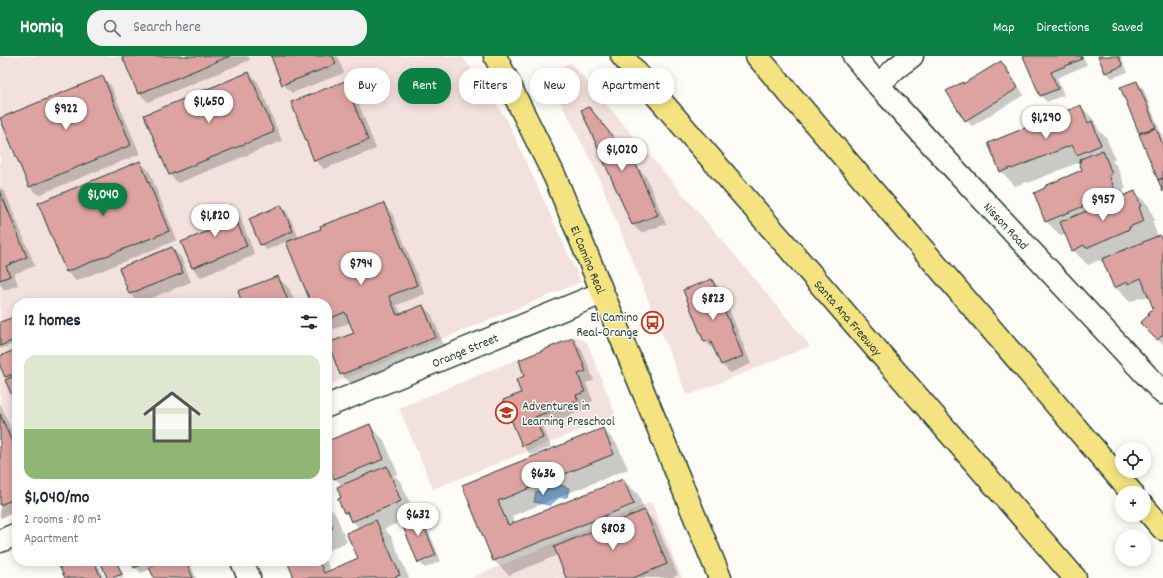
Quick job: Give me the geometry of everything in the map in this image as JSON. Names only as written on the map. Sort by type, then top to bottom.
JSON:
[{"type":"main road","name":"El Camino Real","points":[[495,56],[555,177],[720,578]]},
{"type":"main road","name":"Santa Ana Freeway","points":[[622,56],[1075,578]]},
{"type":"main road","points":[[757,56],[1126,486]]},
{"type":"main road","points":[[1151,515],[1163,529]]},
{"type":"street","name":"Nisson Road","points":[[854,56],[878,85],[1163,393]]},
{"type":"street","points":[[878,85],[896,68],[912,56]]},
{"type":"street","name":"Orange Street","points":[[332,404],[602,293]]},
{"type":"street","points":[[0,541],[12,536]]},
{"type":"street","points":[[244,566],[248,578]]},
{"type":"shaded area","points":[[0,56],[462,56],[470,68],[459,68],[459,104],[496,104],[507,120],[581,282],[332,384],[332,298],[12,298],[12,514],[0,519]]},
{"type":"shaded area","points":[[570,62],[575,68],[561,68]]},
{"type":"shaded area","points":[[580,74],[588,83],[588,104],[606,104],[729,248],[810,346],[687,396],[596,171],[562,104],[580,104]]},
{"type":"shaded area","name":"Adventures in Learning Preschool","points":[[574,336],[587,342],[616,416],[433,489],[399,408]]},
{"type":"shaded area","points":[[651,502],[682,578],[471,578]]},
{"type":"water","points":[[555,483],[569,488],[567,497],[559,497],[550,505],[534,502],[536,491],[543,492]]},
{"type":"building","points":[[122,56],[230,56],[138,94]]},
{"type":"building","points":[[271,56],[333,56],[336,64],[282,85]]},
{"type":"building","points":[[1023,56],[1081,56],[1082,59],[1051,72],[1058,89],[1040,96]]},
{"type":"building","points":[[1098,56],[1118,56],[1123,66],[1105,73]]},
{"type":"building","points":[[1001,61],[1018,88],[965,121],[946,91],[963,82],[963,84]]},
{"type":"building","points":[[249,72],[274,132],[169,175],[144,115]]},
{"type":"building","points":[[103,76],[131,145],[29,187],[0,118]]},
{"type":"building","points":[[344,81],[344,104],[354,104],[368,140],[314,161],[291,102]]},
{"type":"building","points":[[1137,81],[1156,127],[1139,133],[1120,87]]},
{"type":"building","points":[[1081,105],[1088,123],[1092,121],[1101,145],[1077,155],[1072,145],[1012,169],[1011,168],[1000,172],[988,143]]},
{"type":"building","points":[[589,107],[637,167],[658,215],[632,225],[581,110]]},
{"type":"building","points":[[1156,128],[1163,145],[1163,178],[1158,180],[1139,134]]},
{"type":"building","points":[[1103,150],[1112,174],[1109,175],[1116,193],[1045,222],[1034,193],[1045,188],[1045,186],[1082,170],[1079,162],[1081,161],[1080,159]]},
{"type":"building","points":[[140,161],[169,231],[66,272],[38,203]]},
{"type":"building","points":[[1163,178],[1163,192],[1158,180]]},
{"type":"building","points":[[0,191],[27,257],[6,266],[10,276],[0,280]]},
{"type":"building","points":[[1135,191],[1141,206],[1139,207],[1144,221],[1129,227],[1130,229],[1086,248],[1084,245],[1072,251],[1060,222]]},
{"type":"building","points":[[384,203],[417,285],[389,296],[397,315],[423,305],[436,337],[340,375],[332,354],[332,341],[354,333],[345,312],[332,318],[332,298],[309,298],[286,242],[321,229],[320,226]]},
{"type":"building","points":[[230,205],[247,246],[192,268],[181,242],[211,230],[205,215]]},
{"type":"building","points":[[281,205],[293,231],[260,245],[249,219]]},
{"type":"building","points":[[1160,235],[1163,242],[1163,335],[1157,340],[1140,323],[1149,315],[1148,313],[1153,308],[1141,278],[1114,288],[1102,259]]},
{"type":"building","points":[[172,247],[183,273],[129,294],[119,268]]},
{"type":"building","points":[[278,276],[287,298],[240,298],[238,291]]},
{"type":"building","points":[[712,279],[743,356],[721,365],[710,340],[704,342],[683,290]]},
{"type":"building","points":[[12,318],[12,341],[0,346],[0,322]]},
{"type":"building","points":[[573,338],[586,371],[578,374],[585,392],[576,395],[578,400],[535,417],[543,438],[522,446],[503,400],[521,393],[516,380],[524,376],[519,360]]},
{"type":"building","points":[[12,351],[12,375],[5,377],[0,366],[0,356]]},
{"type":"building","points":[[12,377],[12,396],[5,380]]},
{"type":"building","points":[[0,414],[12,442],[12,500],[0,505]]},
{"type":"building","points":[[370,424],[384,459],[334,479],[332,475],[332,439]]},
{"type":"building","points":[[603,428],[614,454],[498,501],[508,525],[623,479],[634,504],[493,561],[462,485]]},
{"type":"building","points":[[387,466],[401,501],[351,522],[347,512],[344,513],[338,499],[341,498],[337,487]]},
{"type":"building","points":[[645,510],[667,564],[633,578],[566,578],[554,547]]},
{"type":"building","points":[[418,512],[436,555],[418,563],[400,519]]},
{"type":"building","points":[[376,520],[400,575],[392,578],[294,578],[289,566],[321,566],[324,573],[358,558],[346,533]]},
{"type":"building","points":[[59,566],[96,566],[101,578],[65,578]]},
{"type":"building","points":[[102,566],[118,566],[122,574],[112,578],[107,578]]},
{"type":"building","points":[[188,566],[193,578],[154,578],[149,567]]},
{"type":"place","name":"El Camino Real-Orange","points":[[653,323]]},
{"type":"place","name":"Adventures in Learning Preschool","points":[[507,412]]}]
